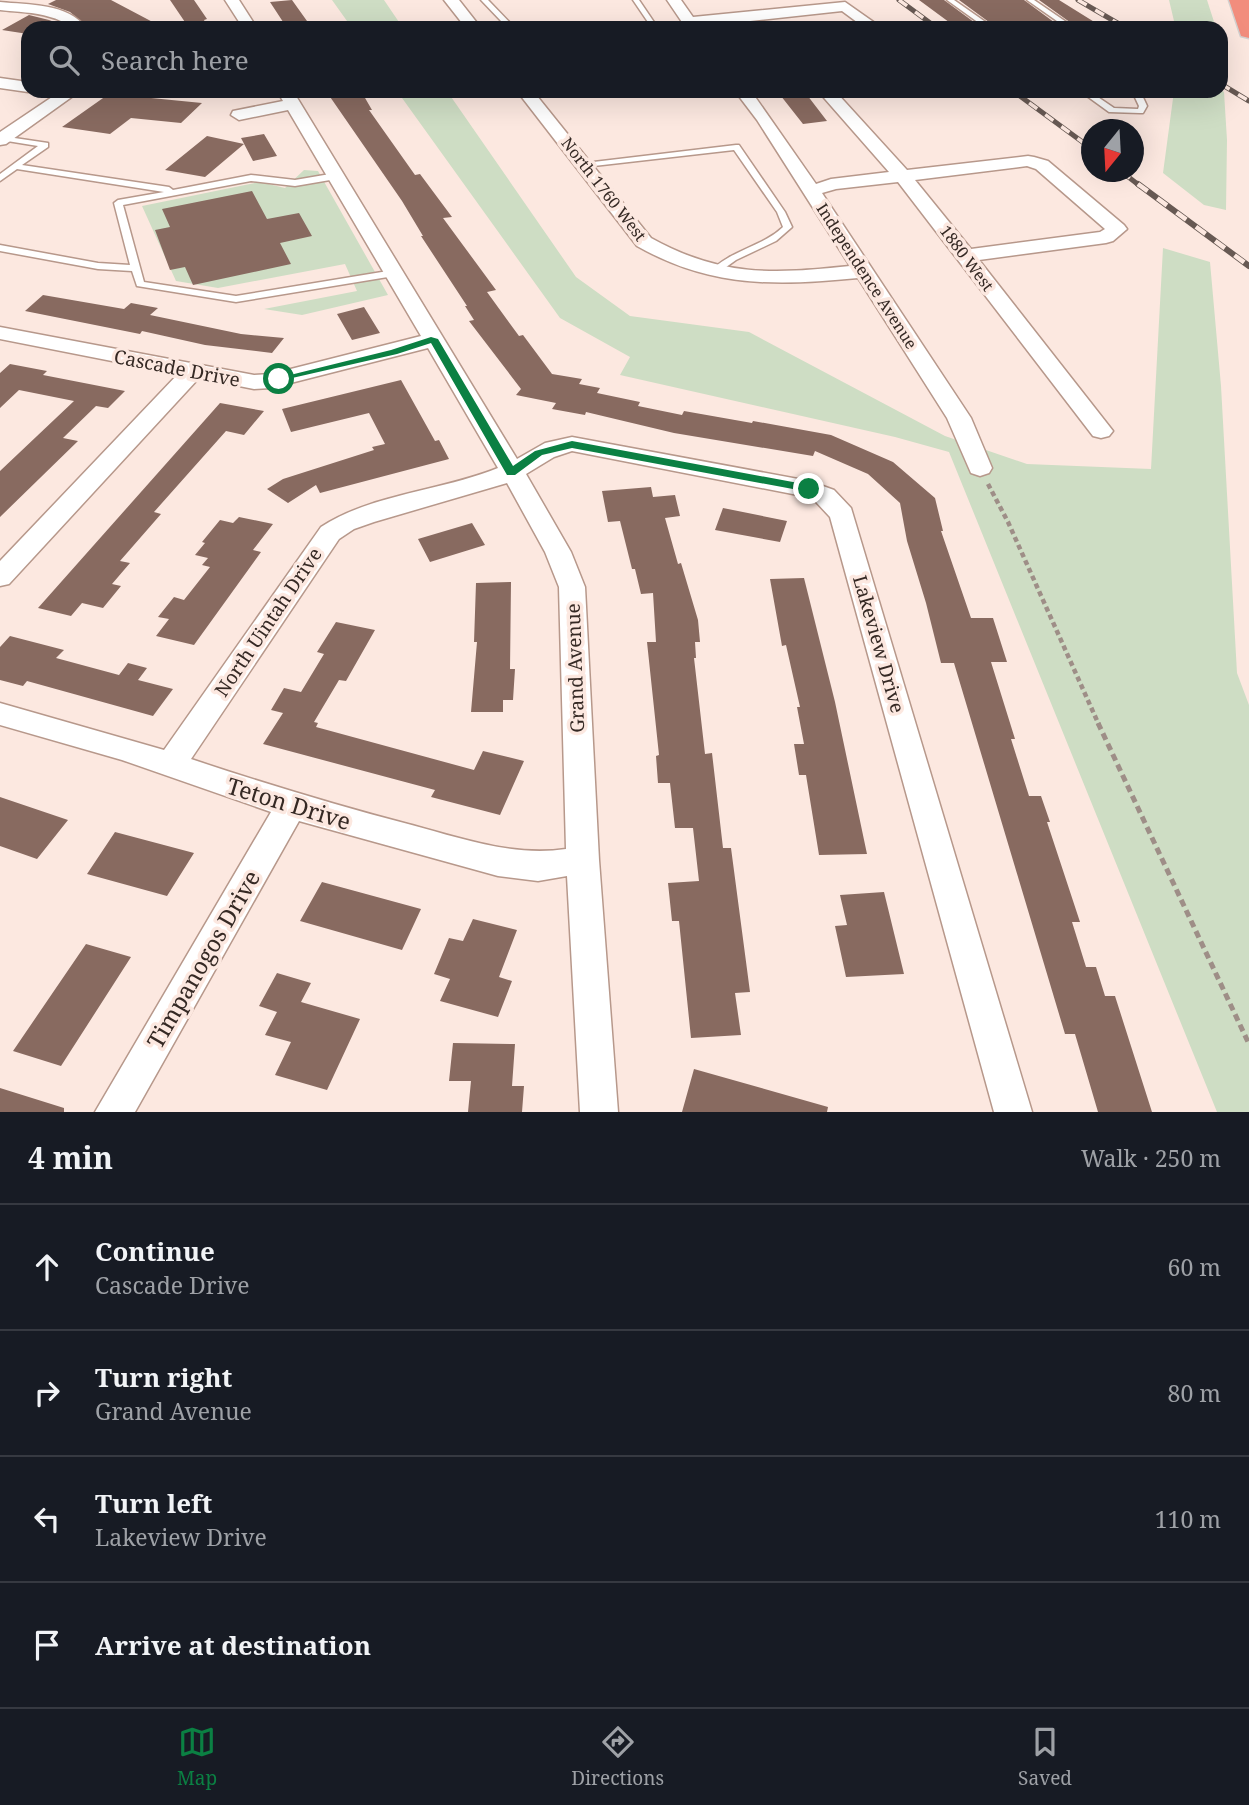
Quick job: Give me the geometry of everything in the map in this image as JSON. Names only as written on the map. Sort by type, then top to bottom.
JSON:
[{"type":"highway","points":[[1239,0],[1249,31]]},
{"type":"street","points":[[232,0],[246,21]]},
{"type":"street","points":[[451,0],[468,21]]},
{"type":"street","points":[[674,0],[688,21]]},
{"type":"street","points":[[753,0],[772,21]]},
{"type":"street","points":[[0,6],[59,15],[75,21]]},
{"type":"street","points":[[705,21],[845,6],[865,21]]},
{"type":"street","points":[[0,83],[21,86]]},
{"type":"street","points":[[2,139],[57,98]]},
{"type":"street","points":[[239,115],[286,98]]},
{"type":"street","name":"Grand Avenue","points":[[290,98],[558,552],[572,587],[583,860],[599,1112]]},
{"type":"street","name":"North 1760 West","points":[[531,98],[644,242],[670,259],[715,272],[746,277],[785,278],[864,271]]},
{"type":"street","name":"Independence Avenue","points":[[748,98],[819,189],[864,271],[959,418],[980,468]]},
{"type":"street","name":"1880 West","points":[[836,98],[904,177],[1101,431]]},
{"type":"street","points":[[819,189],[860,187],[863,182],[1028,162],[1042,165],[1116,229],[1106,237],[965,256]]},
{"type":"street","name":"Cascade Drive","points":[[0,333],[192,372],[263,382],[393,352],[434,339]]},
{"type":"street","points":[[0,577],[192,372]]},
{"type":"street","name":"Lakeview Drive","points":[[511,472],[550,448],[581,445],[809,489],[825,496],[838,507],[1013,1112]]},
{"type":"street","name":"North Uintah Drive","points":[[170,766],[330,533],[363,516],[461,490],[511,472]]},
{"type":"street","name":"Teton Drive","points":[[0,714],[125,749],[291,806],[498,862],[538,867],[583,860]]},
{"type":"street","name":"Timpanogos Drive","points":[[114,1112],[291,806]]},
{"type":"lane","points":[[484,0],[506,21]]},
{"type":"lane","points":[[636,0],[650,21]]},
{"type":"lane","points":[[950,0],[981,21]]},
{"type":"lane","points":[[1030,0],[1062,21]]},
{"type":"lane","points":[[1094,98],[1112,110],[1140,111],[1143,106],[1139,98]]},
{"type":"lane","points":[[0,177],[45,145],[2,139]]},
{"type":"lane","points":[[585,165],[736,147],[788,222],[785,232],[743,250],[725,261],[715,272]]},
{"type":"lane","points":[[16,166],[179,192]]},
{"type":"lane","points":[[336,176],[295,183],[251,178],[118,203],[140,284],[236,299],[394,273]]},
{"type":"lane","points":[[0,248],[98,266],[135,268]]},
{"type":"path","points":[[980,468],[1008,522],[1058,639],[1249,1044]]},
{"type":"green space","points":[[332,0],[384,0],[398,21],[347,21]]},
{"type":"green space","points":[[1169,0],[1207,0],[1214,21],[1174,21]]},
{"type":"green space","points":[[402,98],[452,98],[576,277],[630,316],[749,332],[945,436],[1027,464],[1151,469],[1163,248],[1210,262],[1221,386],[1237,673],[1249,705],[1249,1112],[1217,1112],[949,452],[895,437],[620,375],[630,357],[560,318]]},
{"type":"green space","points":[[1173,98],[1224,98],[1226,210],[1204,205],[1163,173]]},
{"type":"green space","points":[[304,170],[318,171],[388,295],[302,315],[264,309],[357,291],[345,264],[218,288],[176,281],[142,206],[260,182],[285,188]]},
{"type":"building","points":[[56,0],[111,0],[151,21],[81,21],[70,12],[48,4]]},
{"type":"building","points":[[170,0],[194,0],[207,19],[184,21]]},
{"type":"building","points":[[292,0],[307,21],[282,21],[270,2]]},
{"type":"building","points":[[919,0],[944,0],[972,21],[948,21]]},
{"type":"building","points":[[959,0],[1024,0],[1052,21],[988,21]]},
{"type":"building","points":[[1039,0],[1059,0],[1093,21],[1068,21]]},
{"type":"building","points":[[29,15],[52,21],[21,21],[21,33],[2,30]]},
{"type":"building","points":[[103,98],[151,98],[202,103],[181,123],[131,118],[110,134],[62,127]]},
{"type":"building","points":[[331,98],[365,98],[372,110],[369,110],[415,175],[420,174],[452,217],[443,218],[496,290],[487,292],[519,336],[523,335],[552,374],[582,379],[579,384],[600,388],[597,393],[640,402],[638,406],[682,415],[684,411],[831,435],[893,462],[935,498],[941,531],[971,618],[993,618],[1007,662],[991,662],[1029,796],[1041,796],[1080,922],[1072,922],[1086,967],[1096,967],[1105,996],[1115,996],[1152,1112],[1098,1112],[1075,1034],[1065,1034],[954,663],[941,663],[907,541],[900,503],[868,474],[815,451],[813,456],[674,433],[586,412],[585,415],[552,409],[556,403],[516,395],[521,389],[469,321],[474,320],[467,306],[421,236],[402,201]]},
{"type":"building","points":[[783,98],[809,98],[827,121],[803,124]]},
{"type":"building","points":[[264,134],[277,156],[253,161],[241,138]]},
{"type":"building","points":[[207,136],[244,144],[205,177],[165,170]]},
{"type":"building","points":[[252,191],[267,219],[299,213],[312,236],[280,243],[291,264],[193,285],[185,267],[170,270],[155,230],[170,227],[162,209]]},
{"type":"building","points":[[43,295],[124,309],[131,303],[158,308],[150,315],[241,334],[284,338],[272,353],[205,345],[142,331],[140,334],[25,311]]},
{"type":"building","points":[[364,307],[380,333],[352,340],[337,314]]},
{"type":"building","points":[[10,364],[47,371],[43,375],[125,391],[108,408],[96,406],[63,438],[78,441],[0,517],[0,471],[74,401],[19,390],[0,408],[0,373]]},
{"type":"building","points":[[401,380],[435,441],[439,440],[449,459],[320,493],[316,485],[288,503],[267,489],[283,479],[374,450],[372,447],[385,444],[369,413],[291,432],[282,409]]},
{"type":"building","points":[[220,403],[264,411],[244,435],[226,431],[154,512],[161,514],[120,561],[130,563],[112,584],[121,586],[103,608],[82,603],[71,616],[38,608]]},
{"type":"building","points":[[651,487],[653,497],[675,495],[680,516],[665,518],[698,620],[700,642],[695,642],[694,658],[705,754],[712,753],[723,848],[731,848],[750,992],[735,993],[741,1035],[691,1038],[679,921],[672,921],[668,883],[699,881],[693,828],[675,828],[670,783],[658,783],[656,756],[659,755],[647,642],[656,642],[653,593],[641,594],[620,521],[608,522],[602,491]]},
{"type":"building","points":[[723,508],[787,521],[780,542],[715,530]]},
{"type":"building","points":[[239,517],[273,524],[253,550],[261,552],[194,645],[156,636],[169,619],[158,617],[174,597],[184,600],[210,567],[202,565],[208,558],[195,555],[205,543],[202,542],[220,520],[233,523]]},
{"type":"building","points":[[472,523],[485,545],[430,562],[418,539]]},
{"type":"building","points":[[804,578],[835,702],[867,854],[819,855],[806,775],[799,775],[794,744],[804,744],[797,707],[800,707],[786,645],[782,646],[770,579]]},
{"type":"building","points":[[511,582],[510,669],[515,669],[513,700],[503,700],[503,712],[471,712],[477,642],[474,642],[476,583]]},
{"type":"building","points":[[336,622],[375,630],[346,681],[339,680],[314,722],[318,723],[316,727],[474,770],[483,751],[524,761],[500,815],[431,797],[435,790],[263,744],[283,713],[271,710],[284,688],[301,692],[324,654],[317,652]]},
{"type":"building","points":[[10,636],[64,650],[56,658],[119,675],[128,663],[147,668],[138,680],[173,689],[153,716],[27,681],[23,686],[0,680],[0,647]]},
{"type":"building","points":[[0,797],[68,820],[37,859],[0,846]]},
{"type":"building","points":[[115,832],[194,853],[167,896],[87,874]]},
{"type":"building","points":[[322,882],[421,909],[402,950],[300,921]]},
{"type":"building","points":[[884,892],[904,974],[846,977],[835,926],[847,925],[840,895]]},
{"type":"building","points":[[473,919],[517,930],[499,977],[512,981],[498,1017],[440,1001],[450,979],[434,974],[449,938],[463,941]]},
{"type":"building","points":[[86,944],[131,957],[61,1066],[13,1051]]},
{"type":"building","points":[[277,973],[311,983],[301,1002],[360,1019],[327,1090],[275,1075],[291,1042],[265,1035],[277,1012],[259,1006]]},
{"type":"building","points":[[453,1043],[515,1044],[512,1086],[524,1086],[522,1112],[468,1112],[471,1081],[449,1081]]},
{"type":"building","points":[[694,1069],[828,1107],[827,1112],[682,1112]]},
{"type":"building","points":[[0,1088],[64,1108],[64,1112],[0,1112]]},
{"type":"railway","points":[[899,0],[928,21]]},
{"type":"railway","points":[[1078,0],[1114,21]]},
{"type":"railway","points":[[1228,88],[1249,101]]},
{"type":"railway","points":[[1023,98],[1081,141]]},
{"type":"railway","points":[[1135,182],[1140,186]]},
{"type":"railway","points":[[1138,184],[1249,266]]},
{"type":"route","points":[[279,379],[393,352],[434,339],[511,472],[538,453],[572,444],[809,489]]}]
